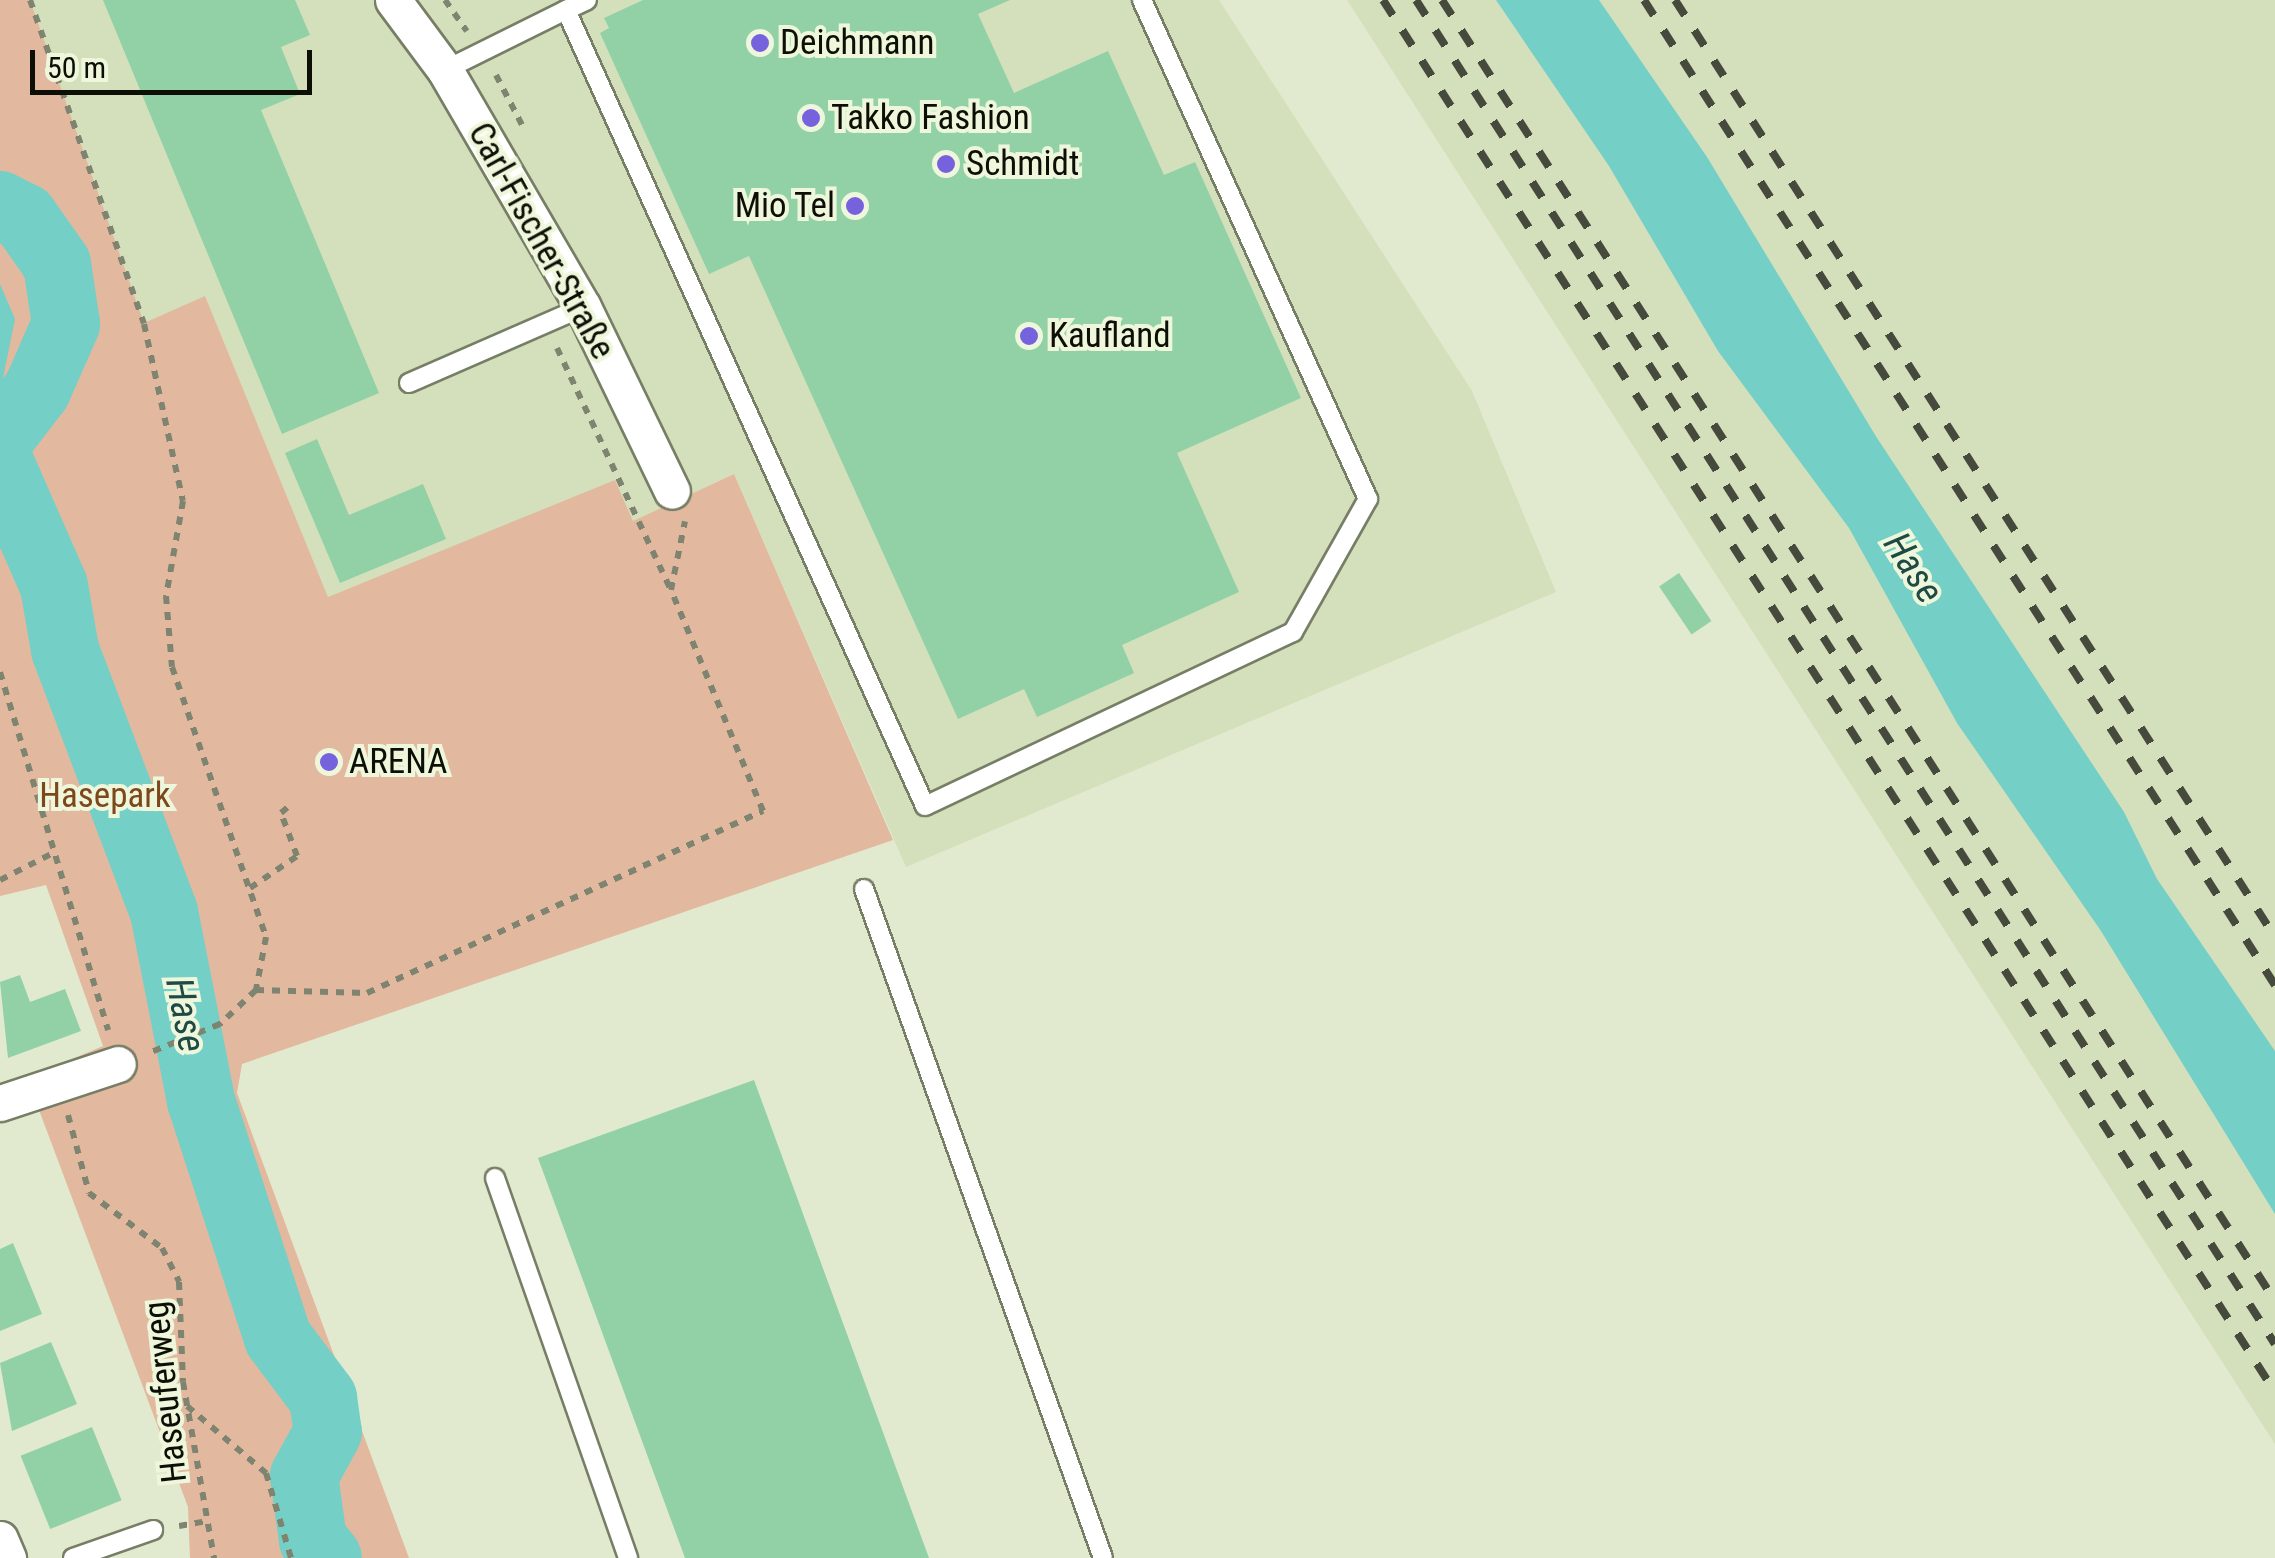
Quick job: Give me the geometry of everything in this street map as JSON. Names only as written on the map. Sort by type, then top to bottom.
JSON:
[{"type":"street","name":"Carl-Fischer-Straße","points":[[393,0],[445,70],[582,307],[672,491]]},
{"type":"street","points":[[0,1103],[129,1060]]},
{"type":"street","points":[[0,1539],[8,1558]]},
{"type":"lane","points":[[445,70],[586,0]]},
{"type":"lane","points":[[566,10],[925,806],[1293,632],[1368,499],[1142,0]]},
{"type":"lane","points":[[409,383],[582,307]]},
{"type":"lane","points":[[864,889],[1102,1558]]},
{"type":"lane","points":[[495,1178],[628,1558]]},
{"type":"lane","points":[[72,1558],[153,1530]]},
{"type":"path","points":[[0,672],[55,852],[129,1060],[220,1024],[256,990],[266,937],[172,668],[166,596],[183,500],[144,324],[30,0]]},
{"type":"path","points":[[256,990],[367,993],[763,811],[671,590],[546,323]]},
{"type":"path","points":[[671,590],[688,528],[672,491]]},
{"type":"path","points":[[250,888],[297,856],[280,813],[289,806]]},
{"type":"path","points":[[0,880],[55,852]]},
{"type":"path","name":"Haseuferweg","points":[[64,1084],[89,1192],[162,1248],[179,1282],[187,1406],[214,1558]]},
{"type":"path","points":[[187,1406],[266,1473],[291,1558]]},
{"type":"shaded area","points":[[30,0],[1219,0],[1472,391],[1556,592],[906,867],[734,474],[633,521],[615,481],[328,597],[205,297],[144,324]]},
{"type":"shaded area","points":[[1347,0],[2275,0],[2275,1444],[1603,399]]},
{"type":"green space","name":"Hasepark","points":[[0,0],[30,0],[144,323],[205,296],[328,597],[615,480],[633,521],[734,474],[893,840],[242,1064],[237,1093],[409,1558],[190,1558],[188,1507],[27,1078],[103,1046],[46,885],[0,896]]},
{"type":"water","points":[[1496,0],[1599,0],[1707,157],[1877,438],[2124,812],[2157,879],[2275,1051],[2275,1214],[2101,931],[1957,723],[1849,528],[1718,351],[1609,166]]},
{"type":"water","points":[[0,284],[15,319],[1,388],[12,423],[0,438]]},
{"type":"building","points":[[103,0],[295,0],[310,35],[281,47],[300,94],[261,110],[379,393],[282,434]]},
{"type":"building","name":"Kaufland","points":[[643,0],[1010,0],[978,14],[1014,93],[1108,51],[1164,175],[1195,162],[1301,398],[1177,453],[1239,592],[1122,645],[1134,673],[1037,717],[1024,689],[958,719],[749,256],[709,274],[600,33],[609,28],[604,18]]},
{"type":"building","points":[[317,439],[349,515],[423,484],[446,539],[340,583],[285,453]]},
{"type":"building","points":[[1679,573],[1711,621],[1692,635],[1659,586]]},
{"type":"building","points":[[20,975],[30,1002],[65,989],[81,1031],[8,1058],[0,982]]},
{"type":"building","points":[[754,1080],[929,1558],[685,1558],[538,1158]]},
{"type":"building","points":[[13,1243],[42,1314],[0,1331],[0,1249]]},
{"type":"building","points":[[51,1342],[77,1404],[12,1431],[0,1363]]},
{"type":"building","points":[[92,1427],[122,1500],[50,1529],[21,1456]]},
{"type":"waterway","name":"Hase","points":[[0,205],[24,217],[57,264],[66,324],[37,390],[0,438]]},
{"type":"waterway","name":"Hase","points":[[0,463],[54,586],[65,650],[164,912],[201,1101],[278,1338],[323,1398],[328,1432],[304,1476],[313,1540],[328,1558]]},
{"type":"railway","points":[[1383,0],[2275,1392]]},
{"type":"railway","points":[[1416,0],[2275,1344]]},
{"type":"railway","points":[[1442,0],[2275,1301]]},
{"type":"railway","points":[[1644,0],[2275,985]]},
{"type":"railway","points":[[1675,0],[2275,937]]},
{"type":"place","name":"Deichmann","points":[[760,43]]},
{"type":"place","name":"Takko Fashion","points":[[811,118]]},
{"type":"place","name":"Schmidt","points":[[946,164]]},
{"type":"place","name":"Mio Tel","points":[[855,206]]},
{"type":"place","name":"Kaufland","points":[[1029,336]]},
{"type":"place","name":"ARENA","points":[[329,762]]}]
